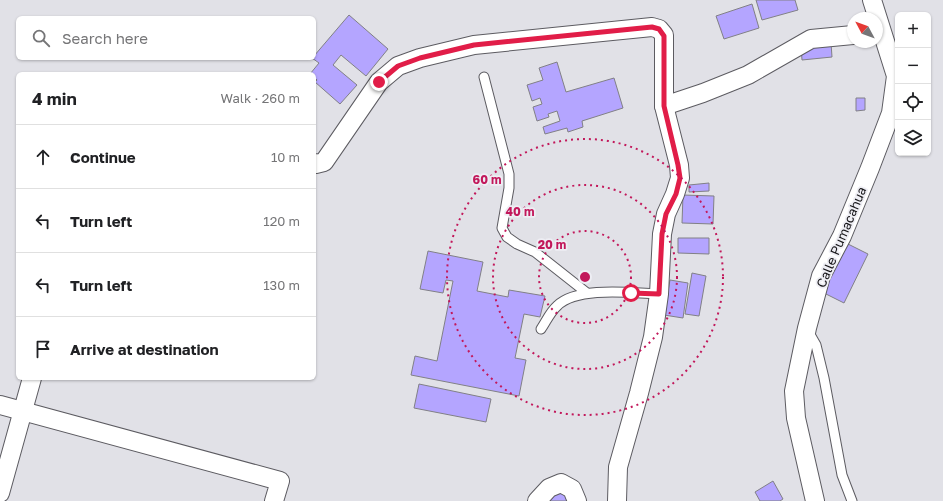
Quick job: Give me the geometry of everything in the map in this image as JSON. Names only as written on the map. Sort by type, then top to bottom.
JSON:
[{"type":"street","name":"Calle Pumacahua","points":[[872,0],[875,12]]},
{"type":"street","points":[[316,164],[324,162],[379,82],[398,66],[420,58],[474,45],[652,27],[659,29],[664,36],[664,106],[680,178],[676,194],[666,214],[662,234],[659,294],[653,337],[618,467],[617,501]]},
{"type":"street","points":[[664,106],[703,93],[748,75],[811,39],[847,36]]},
{"type":"street","name":"Calle Pumacahua","points":[[815,501],[796,418],[794,391],[807,328],[821,276],[844,229],[891,113],[896,76],[883,41]]},
{"type":"street","points":[[0,493],[31,380]]},
{"type":"street","points":[[0,405],[280,481],[274,501]]},
{"type":"street","points":[[537,501],[549,488],[561,483],[572,490],[578,501]]},
{"type":"lane","points":[[484,77],[509,174],[509,188],[502,228],[507,237],[517,244],[535,252],[587,293]]},
{"type":"lane","points":[[541,329],[557,306],[570,298],[587,293],[659,294]]},
{"type":"lane","points":[[807,328],[816,345],[824,378],[842,475],[852,501]]},
{"type":"building","points":[[756,0],[795,0],[798,10],[762,20]]},
{"type":"building","points":[[752,4],[759,28],[724,39],[716,16]]},
{"type":"building","points":[[349,15],[388,49],[366,76],[341,55],[333,65],[357,85],[340,104],[316,83],[316,72],[312,72],[319,63],[315,60],[316,54]]},
{"type":"building","points":[[831,43],[832,57],[802,60],[801,47]]},
{"type":"building","points":[[557,62],[566,92],[614,78],[623,108],[582,121],[583,127],[568,132],[567,128],[545,134],[543,127],[560,121],[557,111],[548,114],[549,117],[537,121],[533,107],[542,104],[540,98],[532,101],[527,85],[543,80],[539,68]]},
{"type":"building","points":[[856,98],[865,98],[865,110],[856,111]]},
{"type":"building","points":[[709,183],[709,191],[689,192],[689,185]]},
{"type":"building","points":[[683,195],[714,196],[713,224],[682,223]]},
{"type":"building","points":[[678,238],[709,238],[709,254],[678,253]]},
{"type":"building","points":[[846,243],[868,254],[844,303],[822,292]]},
{"type":"building","points":[[428,251],[483,262],[477,291],[508,297],[509,290],[545,296],[540,317],[524,314],[515,358],[526,360],[519,396],[411,375],[415,356],[437,361],[453,281],[446,280],[443,293],[420,289]]},
{"type":"building","points":[[692,273],[706,276],[699,316],[685,314]]},
{"type":"building","points":[[670,280],[688,283],[683,318],[664,315]]},
{"type":"building","points":[[419,384],[491,399],[486,422],[414,408]]},
{"type":"building","points":[[773,481],[783,499],[780,501],[760,501],[755,492]]},
{"type":"building","points":[[558,492],[568,492],[571,501],[549,501]]},
{"type":"route","points":[[379,82],[398,66],[420,58],[474,45],[652,27],[659,29],[664,36],[664,106],[680,178],[676,194],[666,214],[662,234],[659,294],[631,293]]}]
